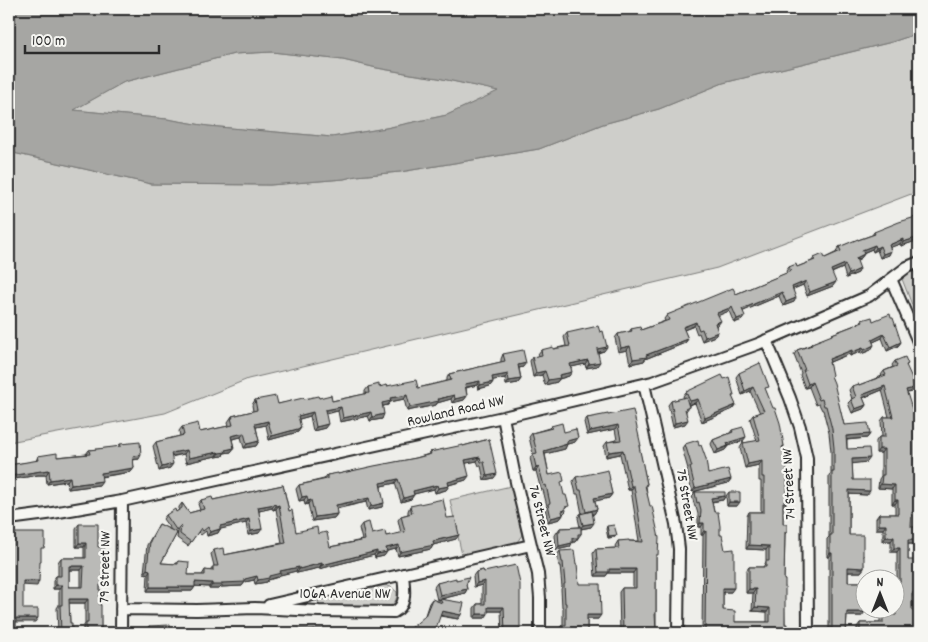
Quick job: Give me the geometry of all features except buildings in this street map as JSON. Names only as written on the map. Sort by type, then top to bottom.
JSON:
[{"type":"street","name":"Rowland Road NW","points":[[9,519],[122,501],[644,384],[766,340],[868,296],[907,267],[919,262]]},
{"type":"street","points":[[891,279],[919,344]]},
{"type":"street","name":"74 Street NW","points":[[766,340],[790,398],[800,427],[807,458],[808,633]]},
{"type":"street","name":"75 Street NW","points":[[644,384],[676,524],[679,549],[678,633]]},
{"type":"street","name":"76 Street NW","points":[[502,417],[538,574],[540,633]]},
{"type":"street","name":"79 Street NW","points":[[121,633],[122,501]]},
{"type":"street","name":"106A Avenue NW","points":[[255,608],[531,546]]},
{"type":"street","name":"106A Avenue NW","points":[[121,609],[197,610],[255,608],[394,612],[400,608],[404,600],[404,574]]},
{"type":"shaded area","points":[[9,9],[919,9],[919,33],[892,42],[723,83],[659,109],[603,124],[539,149],[400,172],[270,185],[151,184],[9,152]],"holes":[[[272,52],[343,60],[498,91],[447,115],[332,137],[208,126],[167,119],[74,110],[124,82],[234,54]]]},
{"type":"shaded area","points":[[919,33],[919,191],[717,268],[248,379],[165,413],[9,442],[9,152],[151,184],[270,185],[400,172],[539,149],[603,124],[659,109],[723,83],[892,42]]},
{"type":"shaded area","points":[[272,52],[343,60],[499,91],[447,115],[332,137],[208,126],[167,119],[73,110],[124,82],[234,54]]},
{"type":"shaded area","points":[[919,266],[919,323],[902,279],[903,274]]},
{"type":"shaded area","points":[[511,486],[522,535],[517,542],[462,555],[450,500]]},
{"type":"shaded area","points":[[385,585],[397,592],[395,601],[389,607],[320,607],[318,603],[320,599]]}]
